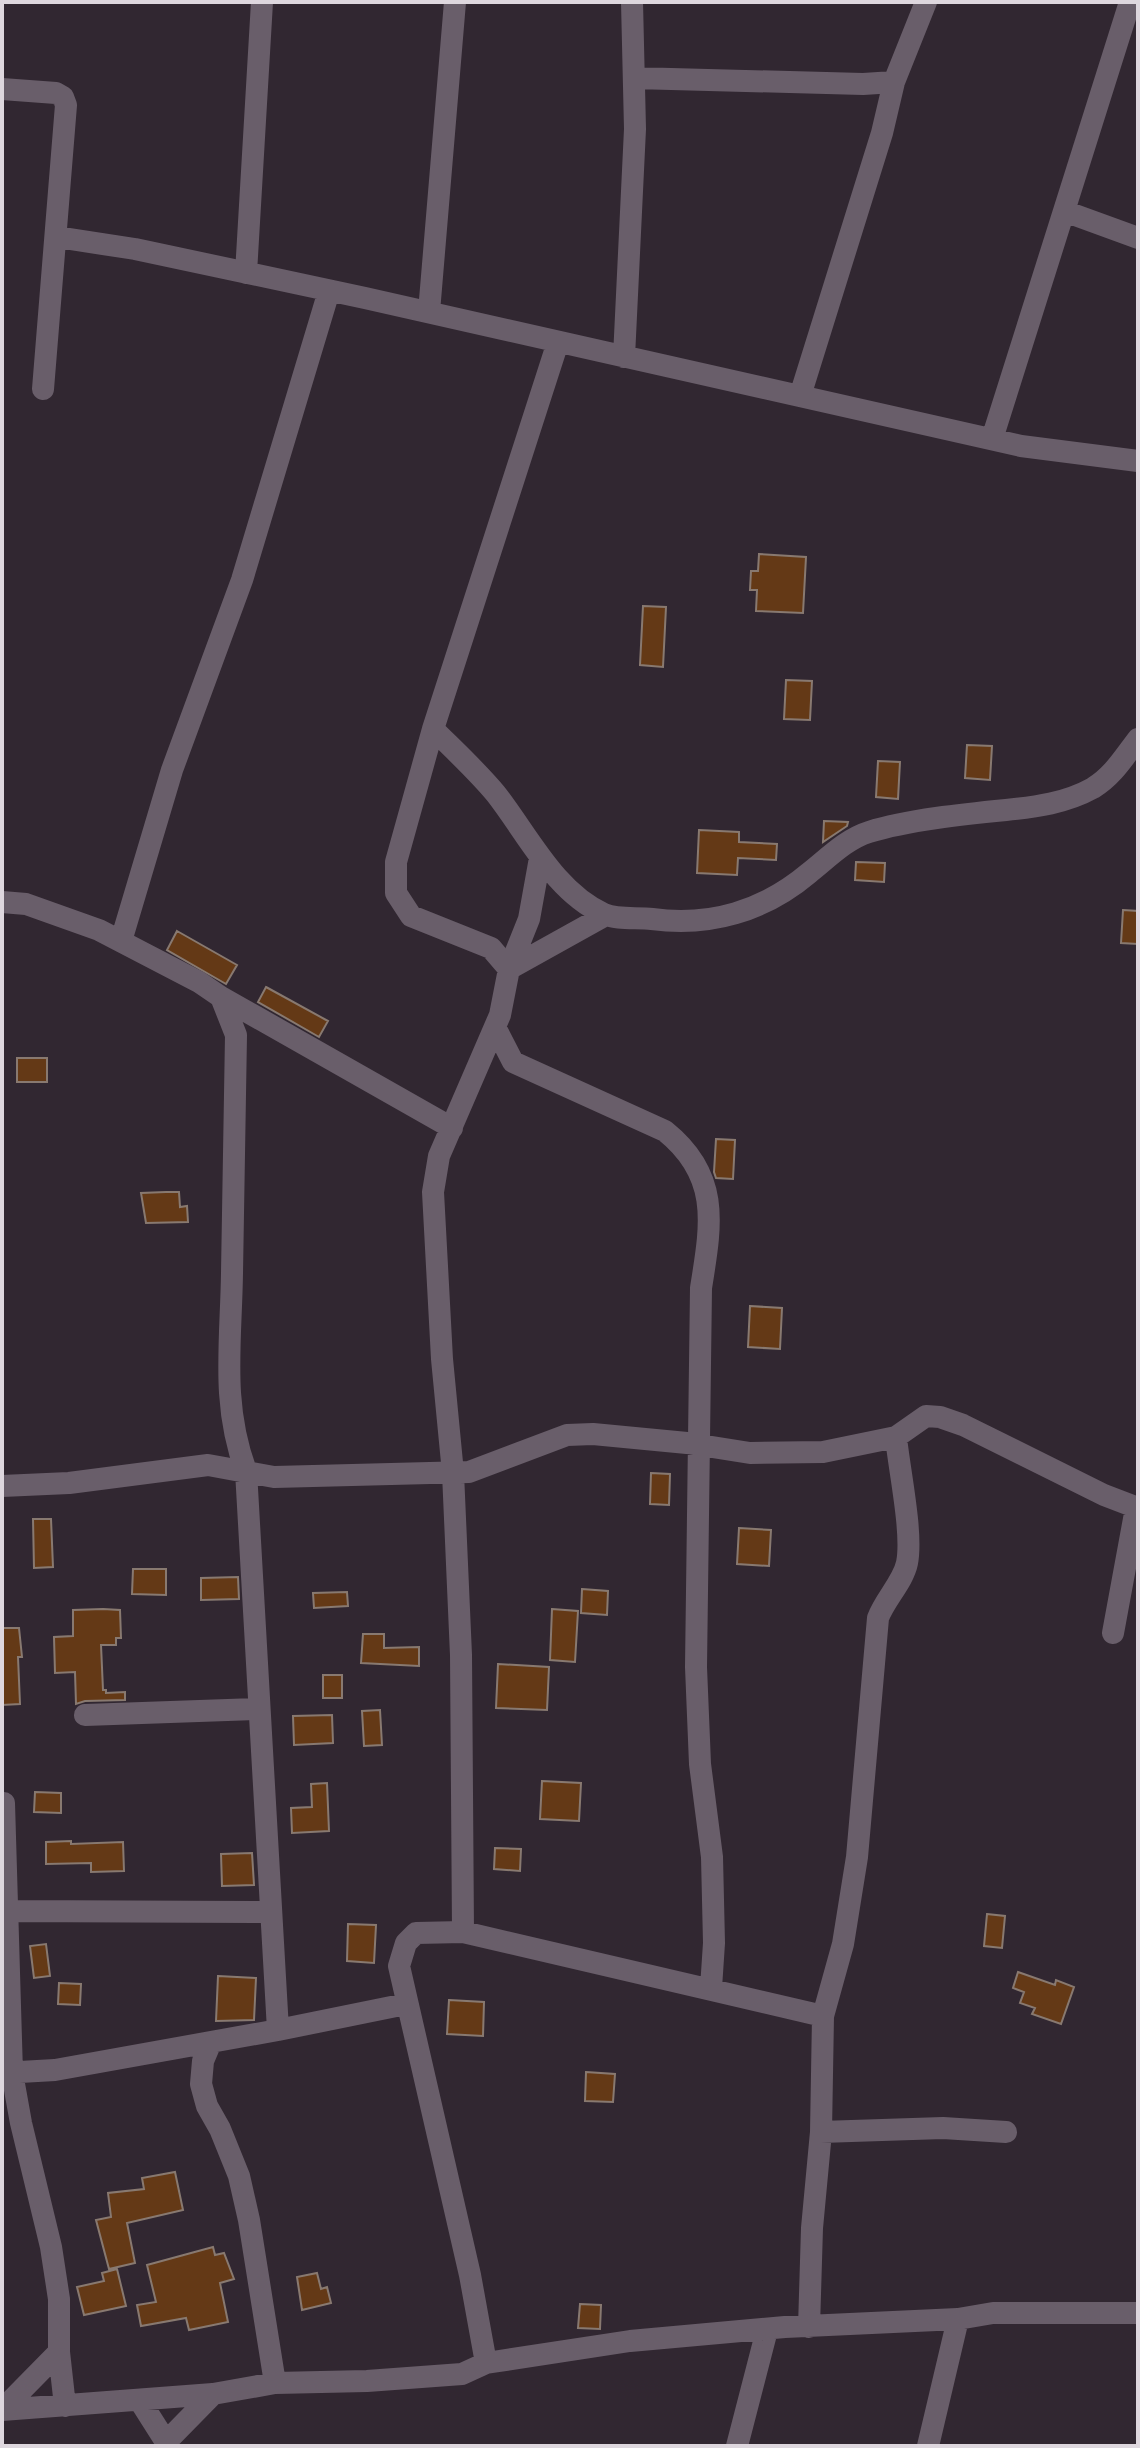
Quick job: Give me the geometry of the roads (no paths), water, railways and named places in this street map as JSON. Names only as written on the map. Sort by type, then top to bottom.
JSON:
[{"type":"street","points":[[246,273],[262,2]]},
{"type":"street","points":[[429,312],[455,2]]},
{"type":"street","points":[[624,357],[635,129],[632,2]]},
{"type":"street","points":[[800,396],[882,133],[894,82],[926,2]]},
{"type":"street","points":[[992,439],[1130,2]]},
{"type":"street","points":[[634,78],[863,84],[894,82]]},
{"type":"street","points":[[2,89],[56,93],[63,97],[66,105],[43,389]]},
{"type":"street","points":[[1064,211],[1073,217],[1138,238]]},
{"type":"street","points":[[57,237],[135,249],[429,312],[1021,446],[1138,461]]},
{"type":"street","points":[[121,941],[172,770],[242,580],[329,291]]},
{"type":"street","points":[[509,969],[491,948],[411,916],[396,893],[396,862],[433,729],[558,342]]},
{"type":"street","points":[[433,729],[492,790],[522,827],[540,858],[569,890],[606,915],[679,922],[741,913],[774,898],[847,843],[866,833],[1059,801],[1094,787],[1117,768],[1138,739]]},
{"type":"street","points":[[463,1932],[461,1655],[453,1473],[442,1359],[433,1192],[439,1156],[500,1015],[509,969],[529,919],[540,858]]},
{"type":"street","points":[[2,902],[26,904],[99,930],[181,971],[221,997],[452,1128]]},
{"type":"street","points":[[509,969],[606,915]]},
{"type":"street","points":[[221,997],[236,1035],[229,1348],[231,1418],[235,1442],[246,1471],[278,2030]]},
{"type":"street","points":[[495,1027],[513,1062],[665,1131],[681,1144],[704,1181],[710,1232],[701,1288],[696,1667],[700,1764],[712,1857],[714,1943],[711,1988]]},
{"type":"street","points":[[475,1073],[513,1062]]},
{"type":"street","points":[[2,1486],[69,1483],[208,1465],[274,1477],[469,1472],[567,1435],[593,1434],[687,1443],[750,1453],[823,1452],[896,1437],[926,1416],[940,1417],[1137,1508],[1113,1633]]},
{"type":"street","points":[[809,2327],[812,2228],[821,2132],[823,2016],[843,1944],[857,1857],[878,1618],[907,1564],[908,1537],[896,1437]]},
{"type":"street","points":[[85,1715],[259,1709]]},
{"type":"street","points":[[4,1803],[7,2073],[51,2247],[59,2299],[59,2352],[65,2406]]},
{"type":"street","points":[[5,1911],[271,1912]]},
{"type":"street","points":[[486,2363],[470,2275],[406,2004],[399,1966],[406,1943],[416,1933],[463,1932],[823,2016]]},
{"type":"street","points":[[7,2073],[55,2070],[406,2004]]},
{"type":"street","points":[[211,2042],[203,2061],[201,2084],[207,2106],[239,2176],[275,2383]]},
{"type":"street","points":[[821,2132],[943,2128],[1006,2132]]},
{"type":"street","points":[[59,2352],[2,2410],[213,2394],[275,2383],[367,2381],[462,2374],[486,2363],[630,2341],[958,2319],[993,2313],[1138,2313]]},
{"type":"street","points":[[928,2446],[958,2319]]},
{"type":"street","points":[[737,2446],[767,2330]]},
{"type":"street","points":[[140,2401],[166,2444],[213,2394]]}]
